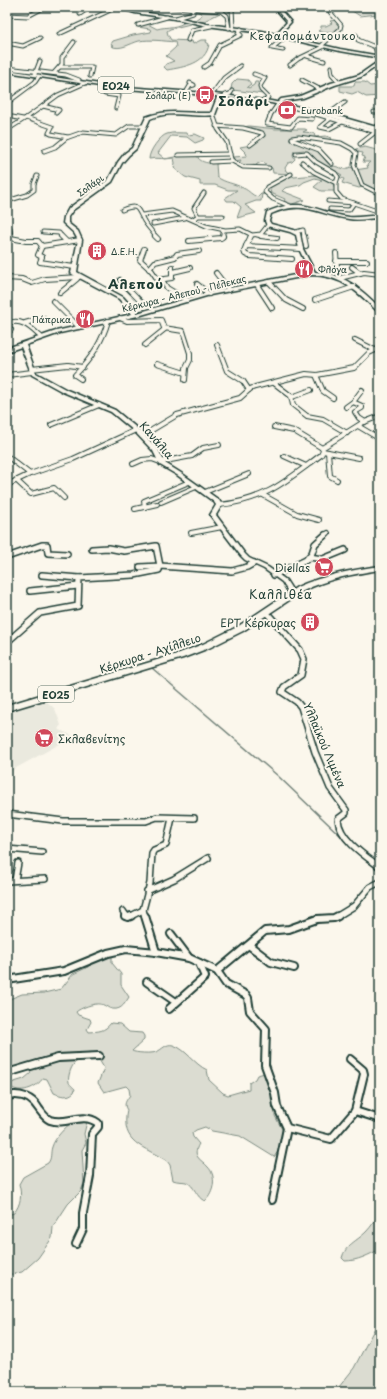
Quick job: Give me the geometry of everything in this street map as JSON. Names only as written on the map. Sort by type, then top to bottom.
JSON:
[{"type":"main road","name":"ΕΟ24","points":[[7,69],[108,86],[266,100],[338,117],[345,121],[378,128]]},
{"type":"main road","name":"ΕΟ24","points":[[36,74],[122,86],[213,93],[283,104],[378,128]]},
{"type":"main road","name":"Κέρκυρα - Αχίλλειο","points":[[7,708],[151,666],[206,646],[226,637],[304,587],[320,580],[380,568]]},
{"type":"street","points":[[7,15],[28,16],[45,7]]},
{"type":"street","points":[[80,14],[90,7]]},
{"type":"street","points":[[59,34],[118,7],[134,12],[176,18],[211,26],[241,29],[285,37],[380,59]]},
{"type":"street","points":[[172,7],[223,11],[227,16],[231,28]]},
{"type":"street","points":[[231,28],[232,7]]},
{"type":"street","points":[[276,7],[289,22],[277,36]]},
{"type":"street","points":[[314,52],[298,58],[291,66],[314,52],[322,46],[341,28],[330,12],[333,7]]},
{"type":"street","points":[[176,18],[192,13],[194,11],[193,9]]},
{"type":"street","points":[[138,25],[167,17]]},
{"type":"street","points":[[188,40],[192,30],[211,26]]},
{"type":"street","points":[[204,67],[212,61],[214,53],[219,46],[227,40],[241,35],[238,33],[241,29]]},
{"type":"street","points":[[356,35],[358,40],[375,47],[380,59]]},
{"type":"street","points":[[283,50],[272,48],[285,37]]},
{"type":"street","points":[[7,43],[23,46],[40,38]]},
{"type":"street","points":[[54,73],[63,64],[62,58],[74,42]]},
{"type":"street","points":[[307,56],[324,61]]},
{"type":"street","points":[[312,119],[297,118],[291,127],[267,124],[271,114],[291,99],[361,76],[380,59]]},
{"type":"street","points":[[7,103],[35,82],[40,61]]},
{"type":"street","points":[[213,93],[224,78],[240,66]]},
{"type":"street","points":[[60,67],[92,67],[90,76]]},
{"type":"street","points":[[331,67],[332,74],[339,82]]},
{"type":"street","points":[[36,74],[54,73],[71,76],[79,80]]},
{"type":"street","points":[[254,74],[265,78],[260,82],[260,86],[261,91],[268,97],[266,100]]},
{"type":"street","points":[[302,80],[321,90]]},
{"type":"street","points":[[7,130],[10,130],[58,95],[85,83]]},
{"type":"street","points":[[187,91],[190,86],[194,85],[190,83]]},
{"type":"street","points":[[108,86],[105,94],[119,96],[116,108]]},
{"type":"street","points":[[232,91],[230,94],[223,95],[213,114],[216,126],[226,140],[232,161]]},
{"type":"street","points":[[345,102],[330,115],[320,127],[329,129],[345,121]]},
{"type":"street","points":[[43,106],[58,110],[56,114]]},
{"type":"street","points":[[374,112],[380,112]]},
{"type":"street","name":"Σολάρι","points":[[80,240],[76,232],[65,223],[68,213],[108,184],[120,163],[127,154],[134,149],[148,118],[156,115],[213,114]]},
{"type":"street","points":[[330,115],[345,121]]},
{"type":"street","points":[[7,116],[50,126],[52,128],[49,132],[51,134],[69,137]]},
{"type":"street","points":[[44,151],[54,147],[69,137],[85,132],[116,135],[129,126],[144,126]]},
{"type":"street","points":[[216,126],[243,128],[262,133],[262,138],[250,145]]},
{"type":"street","points":[[360,144],[378,128]]},
{"type":"street","points":[[332,164],[319,150],[297,143],[292,140],[292,138],[298,137],[312,140],[330,141],[341,144],[353,150],[356,153],[354,165],[362,184],[380,194]]},
{"type":"street","points":[[178,155],[193,153],[216,155],[230,154]]},
{"type":"street","points":[[296,154],[306,153],[316,162],[335,173],[338,177],[336,192],[340,198],[380,212]]},
{"type":"street","points":[[211,162],[232,161],[243,167],[269,168]]},
{"type":"street","points":[[302,162],[314,172],[336,183]]},
{"type":"street","points":[[290,206],[273,198],[265,192],[267,187],[291,174]]},
{"type":"street","points":[[7,201],[30,193],[34,190],[34,184],[37,176]]},
{"type":"street","points":[[198,216],[194,208],[204,193]]},
{"type":"street","points":[[351,199],[360,203],[362,206]]},
{"type":"street","points":[[328,201],[354,203]]},
{"type":"street","points":[[330,209],[350,210],[354,203]]},
{"type":"street","points":[[122,210],[134,206],[139,210],[143,220],[158,240]]},
{"type":"street","points":[[257,235],[262,233],[268,225],[267,221],[269,213],[290,206],[311,207],[352,218],[380,217]]},
{"type":"street","points":[[142,215],[172,211],[179,213],[185,218]]},
{"type":"street","points":[[193,219],[198,216],[223,216]]},
{"type":"street","points":[[153,224],[185,218],[193,219],[205,225],[223,230],[240,229],[251,235],[277,238]]},
{"type":"street","points":[[268,225],[296,232],[302,229],[306,246]]},
{"type":"street","points":[[10,228],[11,238],[26,241],[38,241],[42,246]]},
{"type":"street","points":[[189,241],[221,238],[223,237],[223,230]]},
{"type":"street","points":[[43,232],[59,233],[67,242]]},
{"type":"street","points":[[296,232],[299,236],[301,250],[313,273]]},
{"type":"street","points":[[251,235],[244,252],[249,256],[292,259]]},
{"type":"street","points":[[42,246],[80,240],[74,273],[79,277],[113,293],[134,312],[157,304]]},
{"type":"street","points":[[42,246],[38,255],[42,257],[41,262],[74,267]]},
{"type":"street","points":[[246,246],[301,250]]},
{"type":"street","points":[[144,250],[140,259],[157,279],[162,280],[172,278],[172,270],[190,268]]},
{"type":"street","points":[[149,269],[156,262],[175,257],[177,254],[199,251]]},
{"type":"street","points":[[328,274],[336,267],[336,253]]},
{"type":"street","points":[[336,260],[367,260]]},
{"type":"street","points":[[352,268],[360,273]]},
{"type":"street","points":[[340,278],[366,272],[380,274]]},
{"type":"street","points":[[216,273],[229,290]]},
{"type":"street","name":"Κέρκυρα - Αλεπού - Πέλεκας","points":[[7,350],[41,337],[120,318],[134,312],[209,294],[313,273],[328,274],[340,278],[354,287],[380,311]]},
{"type":"street","points":[[7,278],[22,279],[32,283],[45,279],[79,277]]},
{"type":"street","points":[[60,294],[79,277]]},
{"type":"street","points":[[120,280],[146,307]]},
{"type":"street","points":[[162,280],[167,288],[187,300]]},
{"type":"street","points":[[269,282],[286,300],[303,309]]},
{"type":"street","points":[[197,284],[209,294]]},
{"type":"street","points":[[257,285],[272,308]]},
{"type":"street","points":[[315,300],[354,287]]},
{"type":"street","points":[[53,301],[79,327]]},
{"type":"street","points":[[7,324],[11,322],[25,323],[43,318]]},
{"type":"street","points":[[120,318],[127,321],[161,320],[163,328],[165,329]]},
{"type":"street","points":[[81,379],[74,375],[100,347],[108,321]]},
{"type":"street","points":[[25,323],[41,337]]},
{"type":"street","points":[[145,345],[165,329],[183,332],[190,353],[190,360],[185,373],[185,380]]},
{"type":"street","points":[[355,340],[375,350]]},
{"type":"street","points":[[23,344],[32,371]]},
{"type":"street","points":[[217,345],[227,371],[243,381],[249,390]]},
{"type":"street","points":[[142,436],[177,415],[240,398],[249,390],[306,374],[316,375],[354,368],[369,353],[380,348]]},
{"type":"street","points":[[157,364],[185,373]]},
{"type":"street","points":[[7,375],[68,365],[83,367]]},
{"type":"street","name":"Κανάλια","points":[[32,371],[38,377],[65,391],[113,411],[136,430],[157,452],[160,462],[205,492],[217,501],[219,505]]},
{"type":"street","points":[[316,375],[323,391],[333,398]]},
{"type":"street","points":[[274,383],[292,397]]},
{"type":"street","points":[[292,397],[311,390]]},
{"type":"street","points":[[346,407],[353,402],[362,390]]},
{"type":"street","points":[[292,397],[292,404],[308,416],[323,419],[347,433]]},
{"type":"street","points":[[353,402],[362,406],[361,409],[355,412],[359,418],[365,422]]},
{"type":"street","points":[[51,425],[99,405]]},
{"type":"street","points":[[292,594],[284,581],[243,555],[213,514],[219,505],[240,503],[263,495],[282,485],[347,433],[365,422],[380,416]]},
{"type":"street","points":[[358,426],[380,439]]},
{"type":"street","points":[[274,427],[294,431],[324,450],[359,458]]},
{"type":"street","points":[[7,485],[30,474],[74,459],[136,430]]},
{"type":"street","points":[[133,464],[145,460],[160,462],[193,456],[203,448],[219,445]]},
{"type":"street","points":[[324,450],[330,464],[330,476],[337,480]]},
{"type":"street","points":[[7,456],[30,474]]},
{"type":"street","points":[[284,456],[306,466]]},
{"type":"street","points":[[205,492],[249,474]]},
{"type":"street","points":[[16,480],[31,494],[54,488],[64,498]]},
{"type":"street","points":[[145,506],[145,500],[189,482]]},
{"type":"street","points":[[135,509],[159,503],[196,487]]},
{"type":"street","points":[[263,495],[291,512],[308,519],[319,520]]},
{"type":"street","points":[[191,533],[222,527]]},
{"type":"street","points":[[274,575],[302,563],[309,557],[315,544],[328,533]]},
{"type":"street","points":[[7,557],[43,544],[46,545],[48,553],[67,554]]},
{"type":"street","points":[[42,575],[80,578],[112,577],[127,574],[155,572],[159,570],[160,566],[156,546],[123,551],[108,548],[92,549]]},
{"type":"street","points":[[309,557],[321,560],[345,550]]},
{"type":"street","points":[[140,567],[192,567],[229,572],[245,569],[254,563]]},
{"type":"street","points":[[7,642],[38,614],[78,606],[78,586],[80,578]]},
{"type":"street","points":[[30,591],[78,586]]},
{"type":"street","name":"Υλλαϊκού Λιμένα","points":[[266,612],[303,655],[304,666],[301,675],[284,687],[282,692],[297,702],[301,707],[315,752],[330,788],[346,810],[346,813],[338,819],[338,826],[348,840],[380,867]]},
{"type":"street","points":[[7,814],[63,821],[146,821],[157,817],[194,818]]},
{"type":"street","points":[[156,952],[143,910],[152,853],[154,850],[166,845],[172,818]]},
{"type":"street","points":[[7,849],[42,852]]},
{"type":"street","points":[[147,891],[174,879],[208,858]]},
{"type":"street","points":[[15,880],[18,864]]},
{"type":"street","points":[[7,880],[45,878]]},
{"type":"street","points":[[217,971],[250,946],[265,931],[289,929],[317,919],[334,918],[354,906],[370,887],[380,882]]},
{"type":"street","points":[[123,911],[125,916],[128,917],[143,910]]},
{"type":"street","points":[[171,934],[189,958]]},
{"type":"street","points":[[250,946],[271,962],[294,968]]},
{"type":"street","points":[[7,980],[64,971],[108,953],[126,949],[156,952],[189,958],[217,971],[226,984],[246,995],[248,998],[250,1011],[266,1029],[265,1065],[275,1093],[277,1106],[287,1128],[272,1200]]},
{"type":"street","points":[[168,1009],[203,980],[204,977],[199,963]]},
{"type":"street","points":[[147,982],[176,1002]]},
{"type":"street","points":[[7,1073],[58,1058],[99,1056]]},
{"type":"street","points":[[287,1128],[331,1139],[355,1111],[364,1073],[362,1069],[350,1059]]},
{"type":"street","points":[[7,1096],[19,1095],[30,1098],[35,1101],[43,1115],[49,1119],[57,1121],[80,1118],[95,1120],[98,1123],[98,1127],[92,1134],[90,1140],[90,1176],[83,1213],[83,1229],[76,1244]]},
{"type":"street","points":[[355,1111],[380,1118]]},
{"type":"shaded area","points":[[185,7],[221,7],[226,8],[229,11],[229,13],[222,12],[200,23],[194,22],[167,31],[171,40],[192,41],[193,44],[201,40],[207,40],[206,42],[209,44],[207,51],[199,60],[187,66],[167,70],[164,67],[166,64],[174,61],[166,56],[176,47],[175,42],[143,40],[118,48],[111,46],[113,45],[111,44],[113,41],[133,35],[151,32],[150,29],[138,27],[146,23],[157,29],[180,25],[187,20],[180,18],[195,20],[202,15],[201,13]]},
{"type":"shaded area","points":[[357,7],[375,7],[378,14],[360,16],[349,9]]},
{"type":"shaded area","points":[[336,20],[340,25],[338,32],[318,31],[321,29],[321,26],[326,26],[332,23],[330,21]]},
{"type":"shaded area","points":[[237,79],[248,80],[251,84],[247,87],[249,88],[254,85],[255,82],[258,82],[259,89],[263,94],[231,89],[232,84]]},
{"type":"shaded area","points":[[355,82],[365,82],[370,86],[380,85],[380,96],[366,97],[357,92],[352,94],[340,91],[340,86],[354,86]]},
{"type":"shaded area","points":[[244,127],[305,129],[307,130],[303,132],[314,133],[315,137],[326,136],[332,138],[329,140],[291,137],[289,139],[317,150],[333,167],[345,169],[351,167],[355,170],[368,168],[367,165],[370,162],[363,162],[365,157],[362,156],[363,153],[358,152],[356,149],[365,147],[380,151],[380,191],[366,186],[359,188],[342,183],[344,179],[339,177],[342,175],[319,162],[304,150],[294,151],[293,155],[295,159],[288,163],[285,168],[286,171],[294,177],[316,175],[333,183],[335,191],[321,191],[314,187],[322,180],[315,178],[300,185],[285,188],[282,191],[305,200],[292,204],[273,194],[267,194],[267,192],[271,193],[269,187],[291,176],[289,174],[273,173],[272,168],[266,167],[265,163],[262,162],[256,166],[244,166],[239,163],[241,160],[216,164],[217,177],[220,179],[240,186],[258,197],[262,194],[261,201],[256,201],[245,205],[256,213],[237,218],[241,207],[234,201],[227,201],[225,198],[237,190],[228,190],[215,185],[200,185],[200,181],[185,177],[174,168],[174,158],[166,159],[188,154],[199,154],[198,158],[201,161],[210,163],[234,161],[233,157],[247,156],[240,147],[251,145],[265,136],[262,132]]},
{"type":"shaded area","points":[[187,133],[188,135],[195,134],[204,138],[203,140],[195,143],[187,137],[171,136],[158,153],[165,159],[149,159],[155,144],[167,134]]},
{"type":"shaded area","points":[[45,700],[55,709],[61,725],[58,729],[73,736],[7,773],[7,711]]},
{"type":"shaded area","points":[[112,956],[112,963],[121,974],[121,985],[129,997],[121,1007],[116,1009],[109,1008],[102,1004],[94,1004],[76,1012],[78,1015],[90,1019],[91,1022],[87,1029],[89,1032],[104,1030],[111,1023],[120,1024],[129,1032],[142,1033],[144,1036],[144,1040],[132,1051],[134,1052],[154,1053],[168,1045],[178,1047],[207,1070],[209,1080],[223,1093],[228,1095],[249,1089],[249,1083],[255,1079],[257,1075],[265,1073],[267,1082],[275,1095],[275,1116],[283,1131],[279,1150],[274,1157],[240,1136],[212,1131],[205,1127],[192,1133],[193,1137],[199,1144],[196,1151],[197,1156],[208,1167],[213,1175],[211,1194],[205,1201],[192,1186],[186,1182],[173,1180],[170,1165],[167,1161],[136,1143],[131,1137],[127,1130],[127,1110],[125,1104],[130,1095],[129,1089],[126,1086],[104,1092],[98,1083],[104,1068],[98,1058],[84,1059],[74,1063],[70,1071],[69,1080],[70,1084],[75,1089],[72,1094],[67,1096],[54,1093],[47,1079],[43,1078],[37,1085],[28,1089],[18,1090],[10,1086],[11,1083],[24,1079],[31,1073],[28,1066],[9,1074],[7,1078],[7,1000],[22,994],[44,993],[61,989],[73,974],[88,967],[89,964]]},
{"type":"shaded area","points":[[73,1121],[87,1121],[84,1134],[86,1143],[82,1150],[84,1183],[81,1191],[68,1204],[53,1227],[52,1238],[38,1258],[22,1272],[7,1275],[7,1215],[14,1213],[18,1206],[21,1196],[19,1184],[23,1177],[48,1163],[55,1140]]},
{"type":"shaded area","points":[[380,1214],[380,1249],[358,1259],[345,1261],[342,1258],[346,1250],[366,1232]]},
{"type":"shaded area","points":[[380,1318],[380,1384],[374,1392],[335,1392],[354,1368]]},
{"type":"waterway","points":[[152,668],[278,776],[343,838]]},
{"type":"waterway","points":[[363,857],[380,872]]},
{"type":"place","name":"Σολάρι (E)","points":[[205,95]]},
{"type":"place","name":"Eurobank","points":[[287,110]]},
{"type":"place","name":"Δ.Ε.Η.","points":[[97,251]]},
{"type":"place","name":"Φλόγα","points":[[304,269]]},
{"type":"place","name":"Πάπρικα","points":[[85,319]]},
{"type":"place","name":"Diellas","points":[[324,567]]},
{"type":"place","name":"ΕΡΤ Κέρκυρας","points":[[310,622]]},
{"type":"place","name":"Σκλαβενίτης","points":[[44,738]]},
{"type":"district","name":"Κεφαλομάντουκο","points":[[303,35]]},
{"type":"district","name":"Σολάρι","points":[[244,100]]},
{"type":"district","name":"Αλεπού","points":[[136,283]]},
{"type":"district","name":"Καλλιθέα","points":[[281,594]]}]
